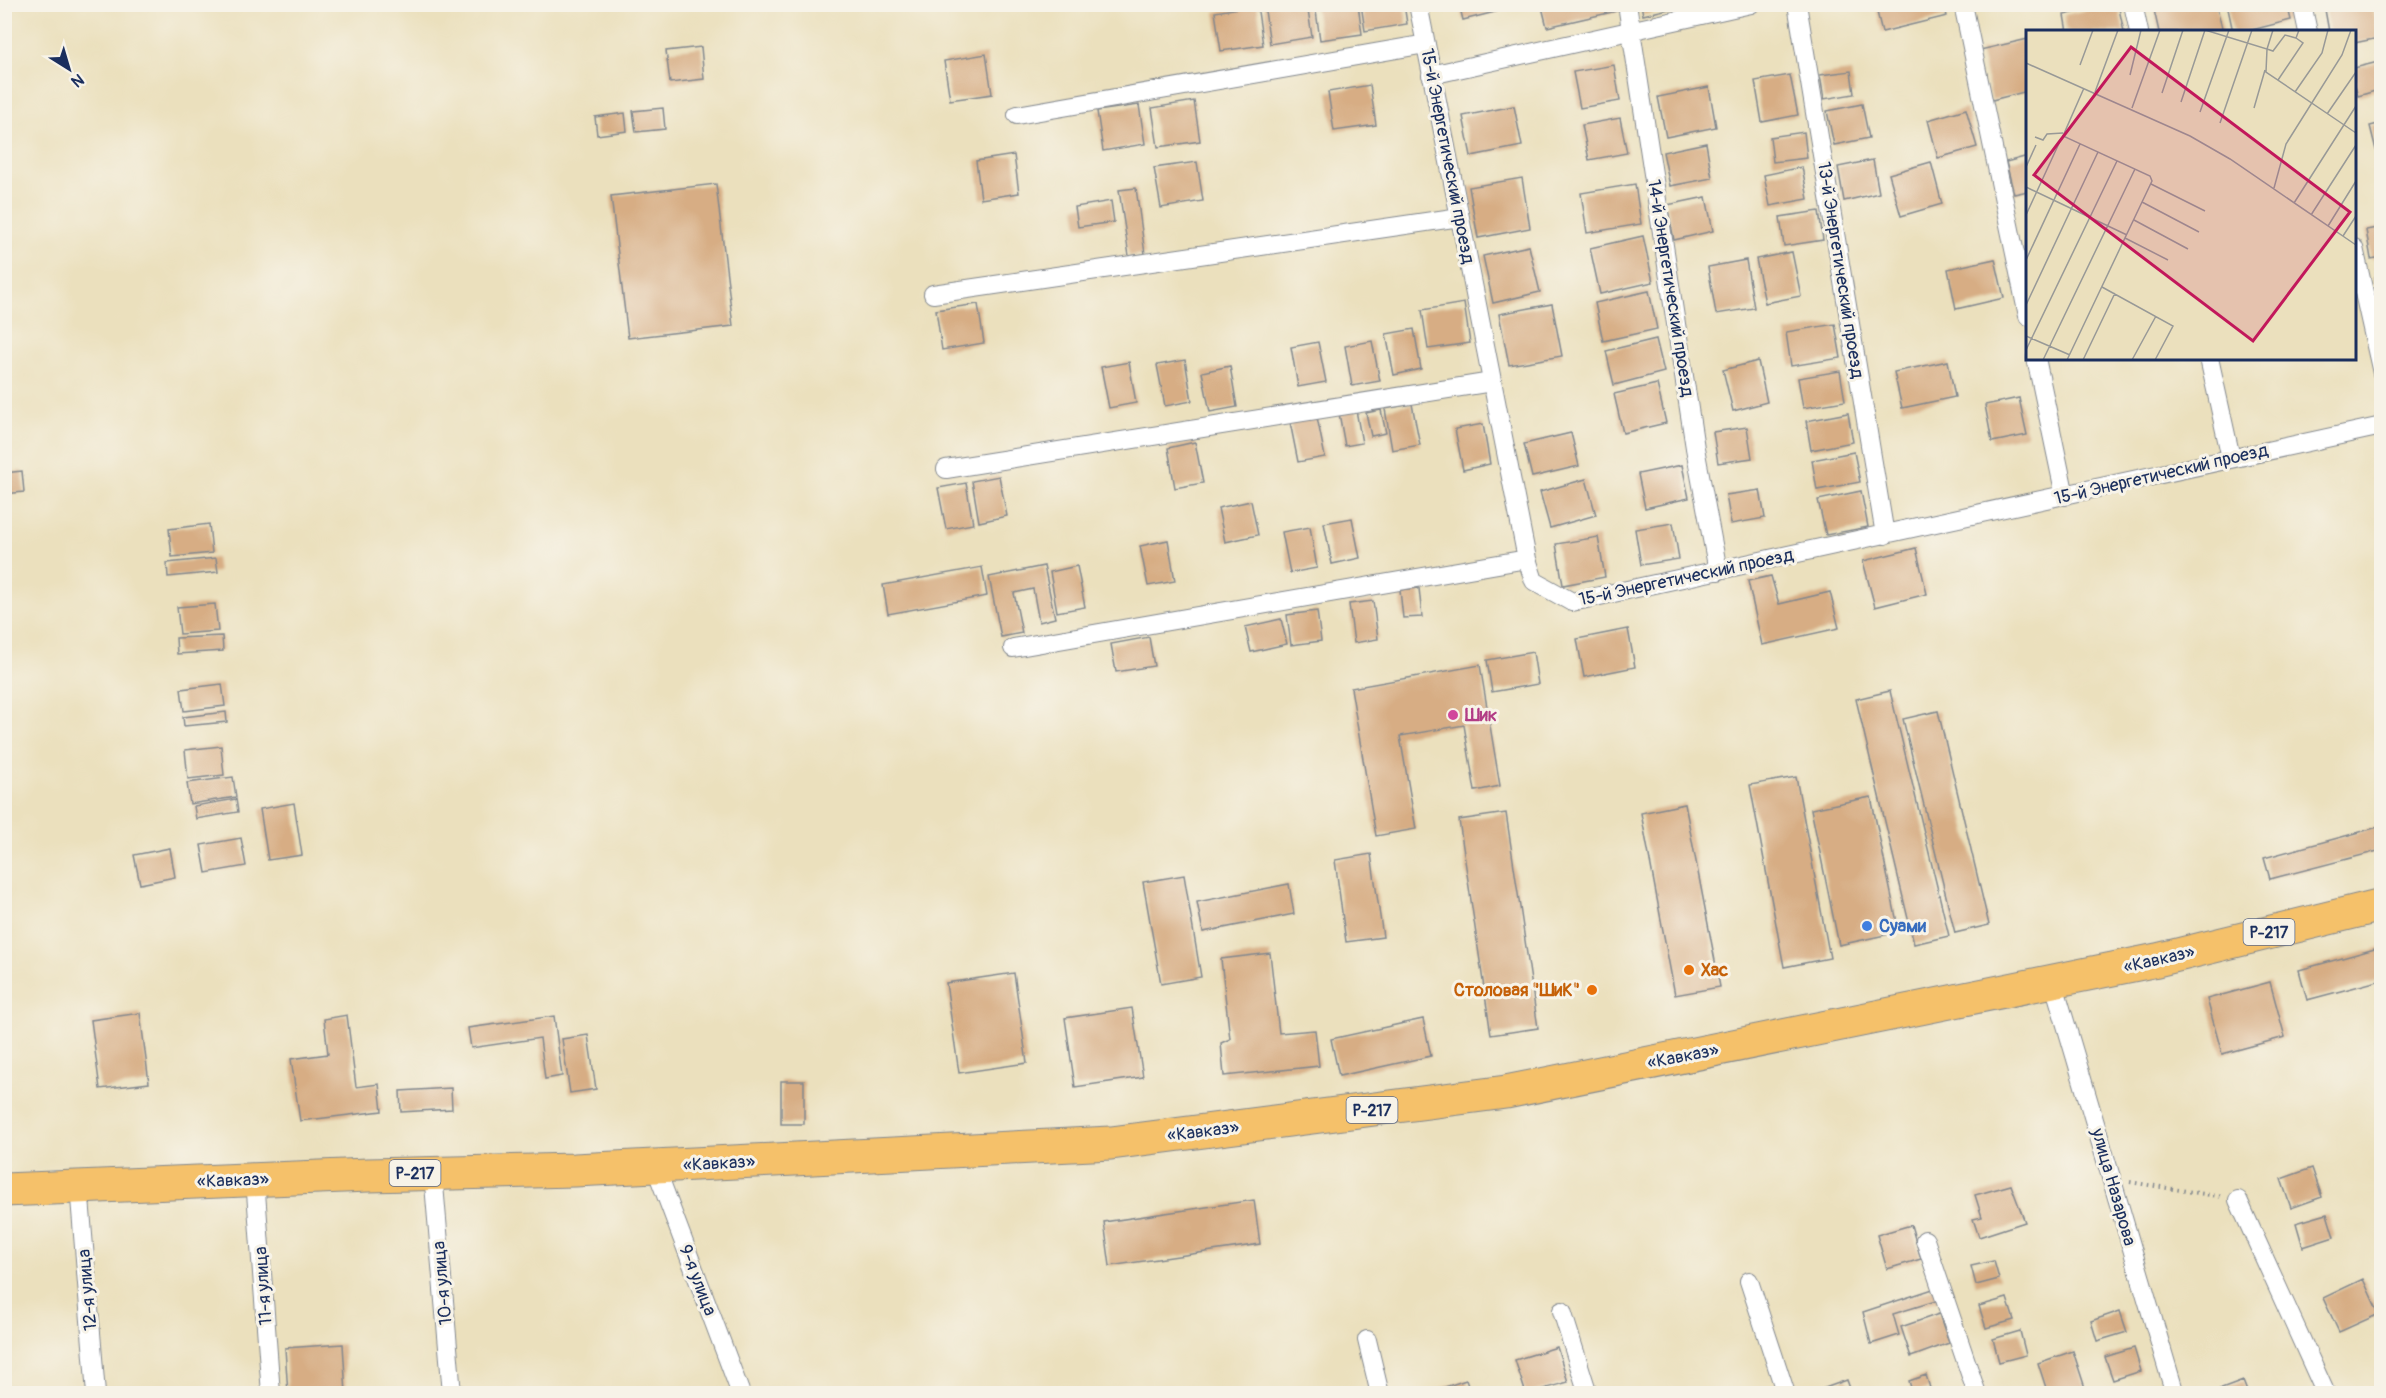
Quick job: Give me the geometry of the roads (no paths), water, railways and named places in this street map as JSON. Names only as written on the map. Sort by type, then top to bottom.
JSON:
[{"type":"highway","name":"«Кавказ»","points":[[4,1190],[655,1166],[1111,1143],[1506,1092],[2157,960],[2382,905]]},
{"type":"street","name":"15-й Энергетический проезд","points":[[1418,4],[1527,559],[1534,581],[1572,602],[2382,426]]},
{"type":"street","name":"14-й Энергетический проезд","points":[[1627,4],[1693,437],[1719,571]]},
{"type":"street","points":[[1431,75],[1633,32],[1750,4]]},
{"type":"street","name":"13-й Энергетический проезд","points":[[1797,4],[1885,535]]},
{"type":"street","points":[[1963,4],[2026,306]]},
{"type":"street","points":[[2133,4],[2139,30]]},
{"type":"street","points":[[2302,4],[2308,30]]},
{"type":"street","points":[[1017,115],[1426,44]]},
{"type":"street","points":[[933,294],[1460,217]]},
{"type":"street","points":[[2356,253],[2382,373]]},
{"type":"street","points":[[2036,360],[2065,496]]},
{"type":"street","points":[[2209,360],[2231,458]]},
{"type":"street","points":[[946,470],[1492,382]]},
{"type":"street","points":[[1013,648],[1527,559]]},
{"type":"street","name":"улица Назарова","points":[[2053,981],[2175,1394]]},
{"type":"street","name":"9-я улица","points":[[655,1166],[741,1394]]},
{"type":"street","name":"10-я улица","points":[[433,1173],[452,1394]]},
{"type":"street","name":"11-я улица","points":[[255,1179],[271,1394]]},
{"type":"street","name":"12-я улица","points":[[79,1186],[96,1394]]},
{"type":"street","points":[[2238,1200],[2326,1394]]},
{"type":"street","points":[[1925,1240],[1977,1394]]},
{"type":"street","points":[[1749,1281],[1786,1394]]},
{"type":"street","points":[[1562,1311],[1588,1394]]},
{"type":"street","points":[[1367,1340],[1380,1394]]},
{"type":"place","name":"Шик","points":[[1453,715]]},
{"type":"place","name":"Суами","points":[[1867,926]]},
{"type":"place","name":"Хас","points":[[1689,970]]},
{"type":"place","name":"Столовая \"ШиК\"","points":[[1592,990]]}]
